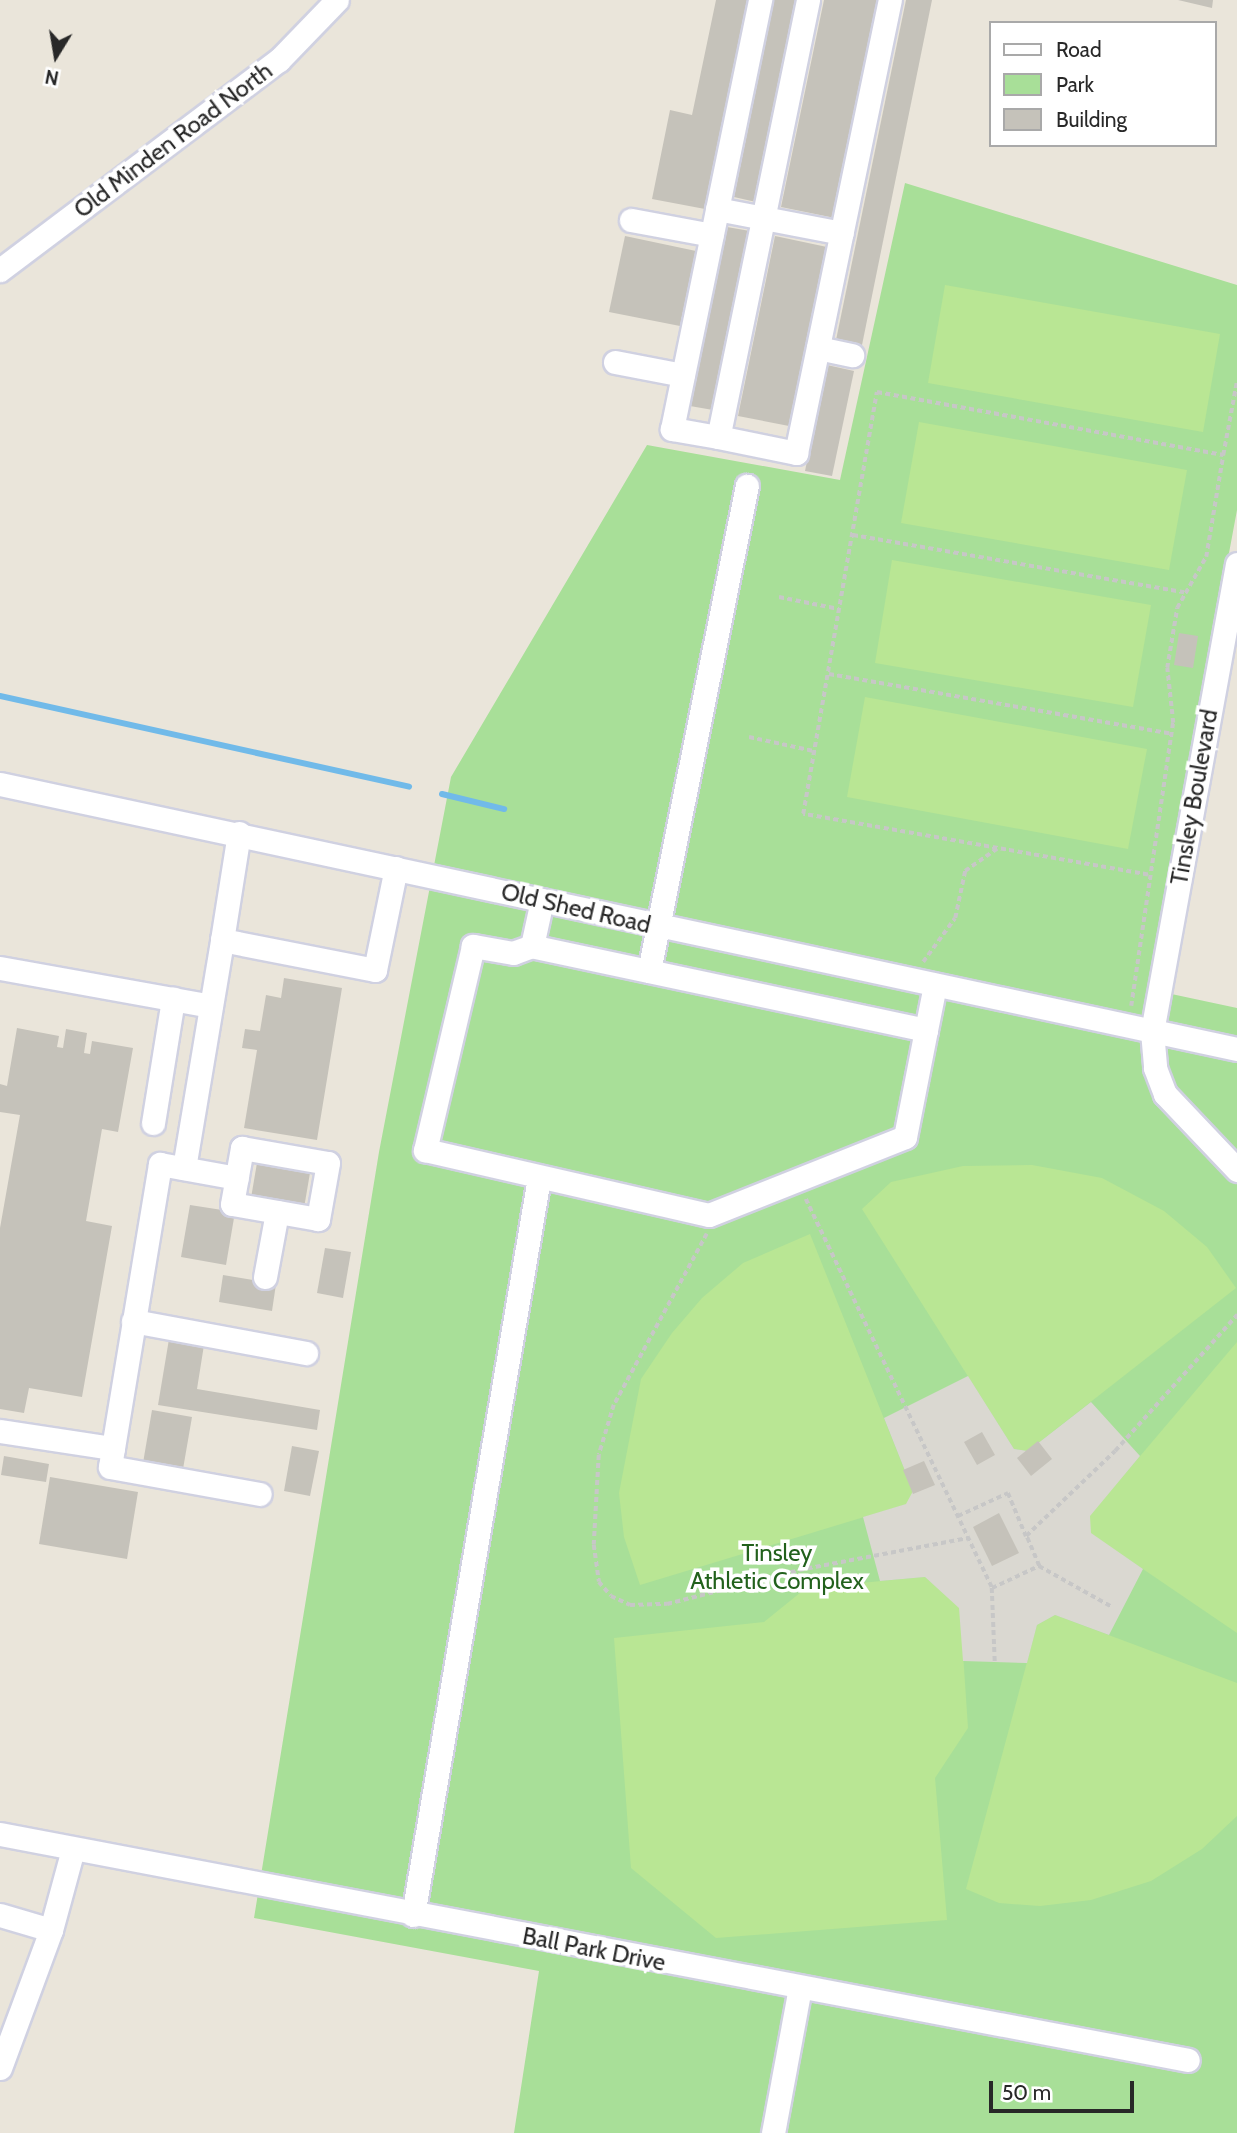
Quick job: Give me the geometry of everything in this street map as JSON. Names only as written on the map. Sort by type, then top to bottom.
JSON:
[{"type":"street","name":"Old Minden Road North","points":[[0,270],[279,60],[337,0]]},
{"type":"street","points":[[760,0],[673,429],[796,453],[890,0]]},
{"type":"street","points":[[718,437],[808,0]]},
{"type":"street","points":[[717,209],[842,233]]},
{"type":"street","points":[[631,220],[712,235]]},
{"type":"street","points":[[818,348],[852,355]]},
{"type":"street","points":[[615,362],[683,375]]},
{"type":"street","points":[[649,971],[747,486]]},
{"type":"street","name":"Tinsley Boulevard","points":[[1237,564],[1152,1031],[1155,1068],[1165,1094],[1237,1170]]},
{"type":"street","name":"Old Shed Road","points":[[0,784],[1237,1049]]},
{"type":"street","points":[[184,1168],[239,834]]},
{"type":"street","points":[[222,940],[375,970],[396,868]]},
{"type":"street","points":[[532,946],[542,900]]},
{"type":"street","points":[[925,983],[926,1030],[905,1137],[709,1215],[425,1150],[472,946],[513,953],[532,946],[926,1030]]},
{"type":"street","points":[[0,968],[211,1006]]},
{"type":"street","points":[[153,1123],[173,999]]},
{"type":"street","points":[[242,1148],[328,1163],[318,1219],[232,1204],[237,1178],[242,1148]]},
{"type":"street","points":[[237,1178],[160,1164],[110,1467],[260,1494]]},
{"type":"street","points":[[413,1915],[540,1178]]},
{"type":"street","points":[[265,1277],[277,1212]]},
{"type":"street","points":[[132,1321],[306,1353]]},
{"type":"street","points":[[0,1431],[113,1448]]},
{"type":"street","name":"Ball Park Drive","points":[[0,1834],[413,1915],[1188,2060]]},
{"type":"street","points":[[0,2068],[51,1930],[73,1849]]},
{"type":"street","points":[[0,1916],[51,1930]]},
{"type":"street","points":[[773,2133],[800,1988]]},
{"type":"path","points":[[1129,1026],[1148,875],[1172,734],[1167,668],[1184,592],[1206,557],[1237,380]]},
{"type":"path","points":[[1148,875],[803,814],[877,392],[1223,455]]},
{"type":"path","points":[[853,535],[1184,592]]},
{"type":"path","points":[[779,597],[839,609]]},
{"type":"path","points":[[828,674],[1172,734]]},
{"type":"path","points":[[749,737],[814,751]]},
{"type":"path","points":[[925,983],[918,968],[955,918],[965,872],[997,849]]},
{"type":"path","points":[[797,1179],[992,1588],[995,1662]]},
{"type":"path","points":[[709,1215],[703,1246],[607,1424],[594,1507],[599,1582],[611,1596],[630,1605],[667,1604],[799,1570],[968,1538]]},
{"type":"path","points":[[1026,1536],[1115,1451],[1237,1315]]},
{"type":"path","points":[[958,1516],[1007,1493],[1040,1566],[1112,1607]]},
{"type":"path","points":[[992,1588],[1040,1566]]},
{"type":"green space","name":"Tinsley Athletic Complex","points":[[905,183],[1237,285],[1237,510],[1148,989],[1237,1008],[1237,2133],[514,2133],[539,1971],[254,1918],[379,1152],[451,777],[647,445],[840,480]]},
{"type":"green space","points":[[945,285],[1220,334],[1203,432],[928,383]]},
{"type":"green space","points":[[919,422],[1187,470],[1169,570],[901,523]]},
{"type":"green space","points":[[892,560],[1151,605],[1133,707],[875,663]]},
{"type":"green space","points":[[865,697],[1147,749],[1128,849],[847,797]]},
{"type":"green space","points":[[1032,1165],[1102,1178],[1164,1211],[1207,1247],[1236,1288],[1028,1451],[1014,1449],[862,1209],[891,1182],[963,1166]]},
{"type":"green space","points":[[810,1234],[913,1491],[907,1504],[640,1585],[624,1537],[619,1493],[641,1379],[672,1333],[702,1298],[743,1263]]},
{"type":"green space","points":[[1237,1342],[1237,1633],[1090,1533],[1090,1515]]},
{"type":"green space","points":[[925,1577],[960,1608],[968,1728],[935,1778],[947,1920],[716,1938],[631,1868],[614,1638],[764,1622],[806,1588]]},
{"type":"green space","points":[[1055,1615],[1237,1683],[1237,1816],[1202,1849],[1151,1881],[1091,1900],[1040,1906],[999,1903],[966,1889],[1037,1625]]},
{"type":"shaded area","points":[[968,1376],[1014,1449],[1028,1451],[1091,1402],[1140,1456],[1090,1516],[1091,1533],[1143,1569],[1109,1635],[1055,1615],[1037,1625],[1027,1663],[963,1661],[959,1608],[925,1577],[880,1581],[863,1517],[906,1504],[913,1491],[884,1418]]},
{"type":"building","points":[[716,0],[748,0],[705,209],[652,199],[670,110],[692,115]]},
{"type":"building","points":[[774,0],[797,0],[756,202],[734,197]]},
{"type":"building","points":[[824,0],[880,0],[835,218],[781,207]]},
{"type":"building","points":[[906,0],[932,0],[861,350],[835,345]]},
{"type":"building","points":[[1178,0],[1213,0],[1212,8]]},
{"type":"building","points":[[727,227],[750,231],[713,410],[690,406]]},
{"type":"building","points":[[625,236],[696,251],[680,326],[609,312]]},
{"type":"building","points":[[775,236],[827,247],[789,426],[738,416]]},
{"type":"building","points":[[827,365],[854,371],[832,476],[805,471]]},
{"type":"building","points":[[1179,633],[1198,636],[1193,668],[1174,665]]},
{"type":"building","points":[[284,978],[342,988],[317,1140],[244,1128],[257,1050],[242,1048],[245,1029],[260,1031],[266,995],[281,998]]},
{"type":"building","points":[[17,1028],[59,1036],[57,1047],[63,1048],[66,1029],[87,1033],[84,1053],[90,1054],[92,1041],[133,1048],[118,1132],[102,1129],[86,1221],[112,1226],[82,1397],[29,1388],[24,1413],[0,1409],[0,1228],[20,1115],[0,1112],[0,1084],[7,1086]]},
{"type":"building","points":[[258,1157],[311,1167],[304,1208],[251,1198]]},
{"type":"building","points":[[190,1205],[235,1212],[226,1265],[181,1257]]},
{"type":"building","points":[[325,1248],[351,1252],[343,1298],[317,1293]]},
{"type":"building","points":[[223,1275],[276,1284],[272,1311],[219,1302]]},
{"type":"building","points":[[169,1339],[204,1345],[197,1389],[320,1410],[317,1430],[158,1405]]},
{"type":"building","points":[[152,1410],[192,1417],[183,1469],[143,1463]]},
{"type":"building","points":[[982,1432],[995,1455],[977,1465],[964,1442]]},
{"type":"building","points":[[1038,1441],[1052,1459],[1031,1476],[1017,1458]]},
{"type":"building","points":[[292,1446],[319,1451],[310,1496],[284,1491]]},
{"type":"building","points":[[4,1456],[49,1464],[46,1482],[1,1475]]},
{"type":"building","points":[[924,1461],[935,1485],[913,1494],[903,1470]]},
{"type":"building","points":[[50,1477],[138,1492],[127,1559],[39,1544]]},
{"type":"building","points":[[999,1513],[1019,1553],[992,1566],[973,1527]]},
{"type":"waterway","points":[[0,696],[409,787]]},
{"type":"waterway","points":[[442,794],[504,809]]}]
